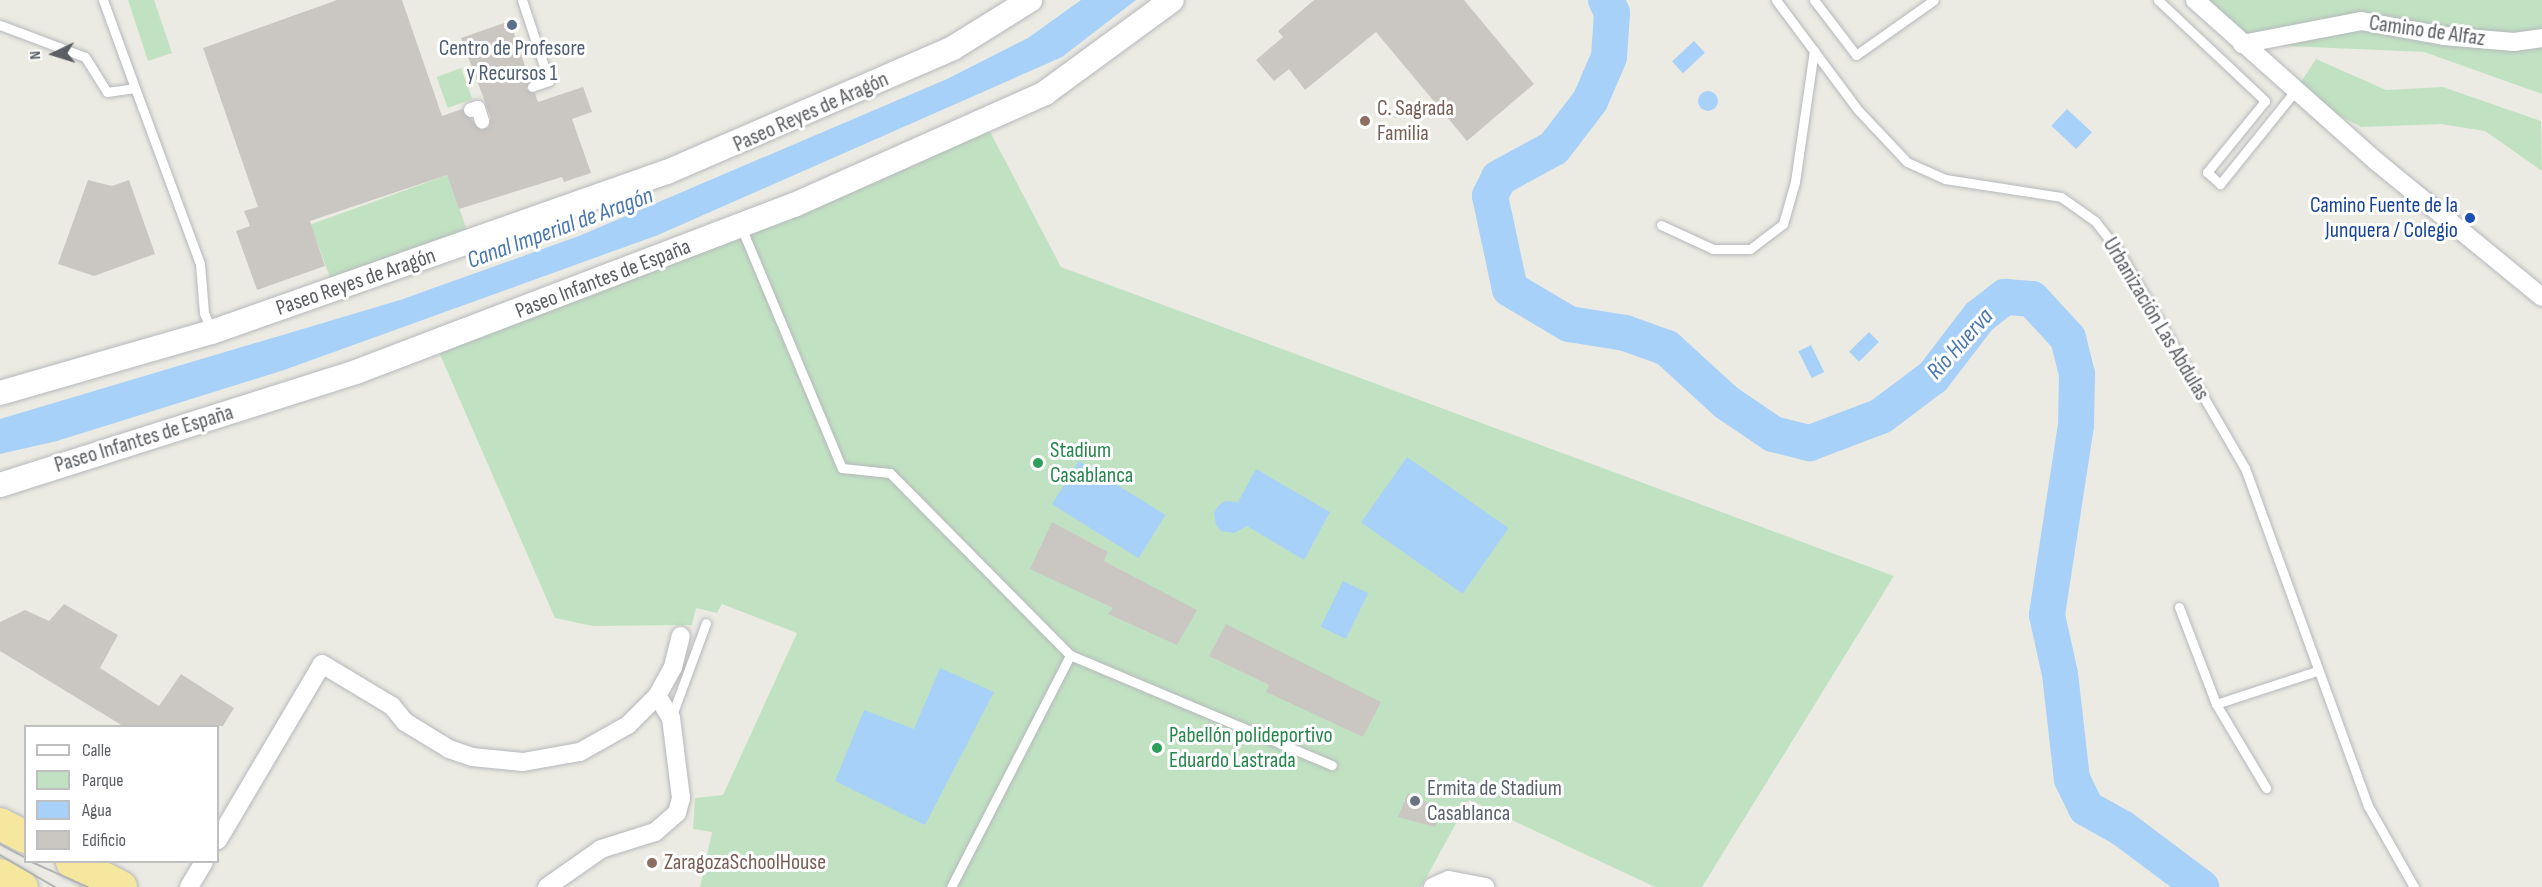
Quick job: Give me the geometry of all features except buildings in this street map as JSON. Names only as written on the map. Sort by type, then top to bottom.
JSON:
[{"type":"highway","points":[[0,824],[24,836]]},
{"type":"highway","points":[[76,863],[121,887]]},
{"type":"street","name":"Paseo Reyes de Aragón","points":[[0,393],[212,332],[746,142],[953,48],[1030,0]]},
{"type":"street","name":"Paseo Infantes de España","points":[[0,485],[356,372],[741,227],[1045,93],[1172,0]]},
{"type":"street","points":[[2195,0],[2295,91],[2542,297]]},
{"type":"street","name":"Camino de Alfaz","points":[[2242,44],[2361,21],[2444,36],[2514,42],[2542,38]]},
{"type":"street","points":[[471,110],[478,108],[482,122]]},
{"type":"street","points":[[219,838],[322,664],[392,706],[424,736],[457,752],[498,761],[580,752],[628,725],[657,696],[673,667],[681,636]]},
{"type":"street","points":[[548,887],[601,849],[655,832],[677,813],[681,798],[671,718],[657,696]]},
{"type":"street","points":[[189,887],[203,863]]},
{"type":"street","points":[[1433,887],[1449,880],[1485,887]]},
{"type":"lane","points":[[103,0],[200,264],[204,313],[212,332]]},
{"type":"lane","points":[[522,0],[549,81],[532,87]]},
{"type":"lane","name":"Urbanización Las Abdulas","points":[[1776,0],[1858,110],[1907,162],[1945,179],[2061,197],[2095,221],[2118,250],[2245,468],[2368,806],[2414,887]]},
{"type":"lane","points":[[1814,0],[1856,55],[1934,0]]},
{"type":"lane","points":[[2158,0],[2265,101],[2208,172],[2220,184],[2295,91]]},
{"type":"lane","points":[[0,24],[85,57],[107,92],[135,88]]},
{"type":"lane","points":[[1661,225],[1713,249],[1750,249],[1783,224],[1795,182],[1814,50]]},
{"type":"lane","points":[[741,227],[842,468],[890,474],[1070,654],[1332,765]]},
{"type":"lane","points":[[2179,606],[2216,704],[2266,788]]},
{"type":"lane","points":[[671,718],[706,623]]},
{"type":"lane","points":[[951,887],[1070,654]]},
{"type":"lane","points":[[2216,704],[2317,671]]},
{"type":"green space","points":[[128,0],[154,0],[172,53],[148,61]]},
{"type":"green space","points":[[2195,0],[2542,0],[2542,94],[2424,52],[2242,44]]},
{"type":"green space","points":[[2316,59],[2386,90],[2443,87],[2541,121],[2542,171],[2485,131],[2441,124],[2361,127],[2295,91]]},
{"type":"green space","points":[[461,68],[472,99],[448,108],[437,77]]},
{"type":"green space","name":"Stadium Casablanca","points":[[987,126],[1061,267],[1894,576],[1702,887],[1655,887],[1469,800],[1421,887],[700,887],[712,832],[693,829],[695,798],[723,795],[797,633],[722,604],[717,613],[696,608],[692,625],[593,626],[555,618],[438,350]]},
{"type":"green space","points":[[447,175],[468,233],[332,283],[311,225]]},
{"type":"water","name":"Canal Imperial de Aragón","points":[[1081,0],[1136,0],[1062,57],[658,235],[284,370],[57,441],[0,454],[0,419],[400,300],[579,236],[947,79],[1028,38]]},
{"type":"water","points":[[1694,41],[1705,53],[1683,73],[1672,61]]},
{"type":"water","points":[[1708,91],[1715,94],[1718,101],[1715,108],[1708,111],[1701,108],[1698,101],[1701,94]]},
{"type":"water","points":[[2067,109],[2092,132],[2076,149],[2051,126]]},
{"type":"water","points":[[1869,332],[1879,342],[1859,362],[1849,352]]},
{"type":"water","points":[[1811,345],[1824,372],[1812,378],[1798,351]]},
{"type":"water","points":[[1407,457],[1509,528],[1463,594],[1361,523]]},
{"type":"water","points":[[1079,461],[1166,515],[1138,558],[1052,504]]},
{"type":"water","points":[[1256,469],[1330,512],[1304,560],[1247,526],[1234,533],[1221,531],[1216,525],[1214,513],[1218,506],[1225,501],[1238,502]]},
{"type":"water","points":[[1343,581],[1368,593],[1346,639],[1321,627]]},
{"type":"water","points":[[940,668],[994,692],[925,825],[835,781],[864,710],[914,729]]},
{"type":"waterway","name":"Río Huerva","points":[[1606,0],[1612,13],[1609,57],[1590,101],[1554,148],[1499,178],[1490,196],[1510,289],[1569,324],[1625,333],[1667,348],[1726,402],[1773,434],[1810,443],[1881,416],[1933,377],[1979,317],[2005,297],[2032,299],[2068,338],[2077,374],[2076,425],[2047,615],[2060,674],[2072,779],[2086,808],[2122,828],[2201,887]]},
{"type":"tram line","points":[[0,844],[24,857]]},
{"type":"tram line","points":[[0,855],[55,887]]},
{"type":"tram line","points":[[34,863],[88,887]]},
{"type":"place","name":"Centro de Profesore y Recursos 1","points":[[512,25]]},
{"type":"place","name":"C. Sagrada Familia","points":[[1365,121]]},
{"type":"place","name":"Camino Fuente de la Junquera / Colegio","points":[[2470,218]]},
{"type":"place","name":"Stadium Casablanca","points":[[1038,463]]},
{"type":"place","name":"Pabellón polideportivo Eduardo Lastrada","points":[[1157,748]]},
{"type":"place","name":"Ermita de Stadium Casablanca","points":[[1415,801]]},
{"type":"place","name":"ZaragozaSchoolHouse","points":[[652,863]]}]
